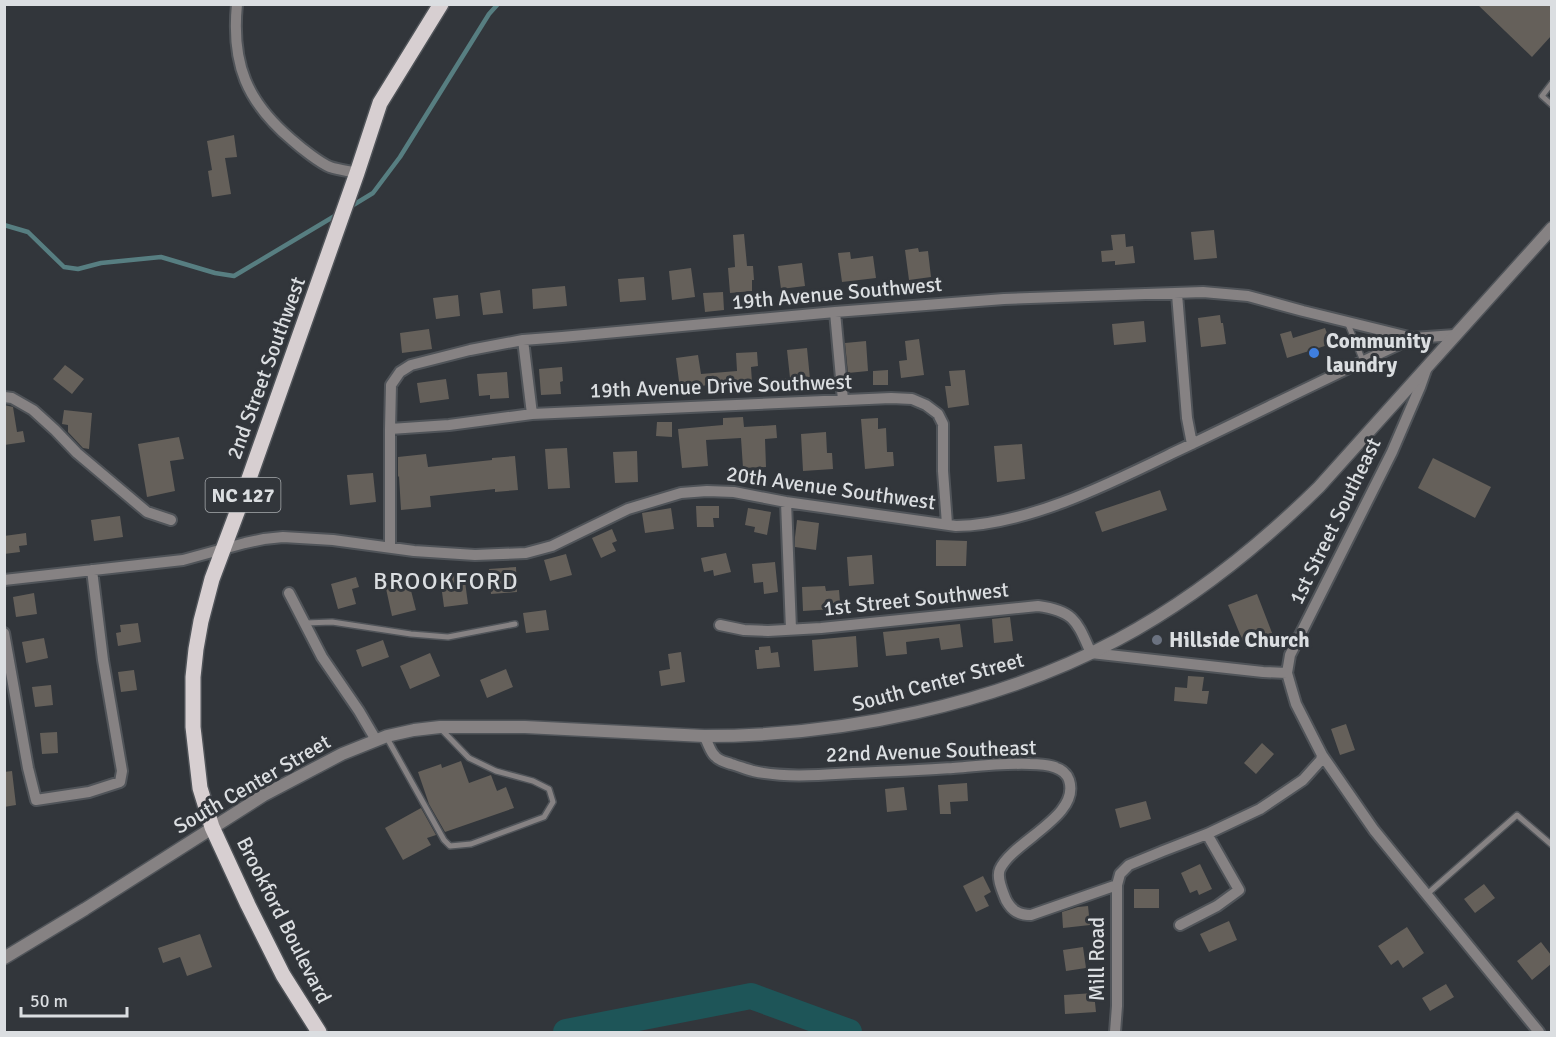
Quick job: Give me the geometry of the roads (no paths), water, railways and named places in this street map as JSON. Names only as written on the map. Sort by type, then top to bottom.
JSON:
[{"type":"main road","name":"NC 127","points":[[357,173],[380,103],[441,4]]},
{"type":"main road","name":"2nd Street Southwest","points":[[212,827],[200,788],[194,737],[193,677],[201,621],[223,550],[357,173]]},
{"type":"main road","name":"Brookford Boulevard","points":[[212,827],[283,975],[319,1032]]},
{"type":"street","points":[[237,10],[239,62],[245,81],[255,100],[278,128],[299,146],[329,167],[357,173]]},
{"type":"street","name":"South Center Street","points":[[4,958],[264,795],[342,754],[381,738],[414,730],[440,728],[525,727],[704,736],[816,730],[903,715],[973,697],[1043,674],[1090,653],[1119,639],[1185,598],[1233,564],[1294,512],[1426,370],[1551,228]]},
{"type":"street","name":"19th Avenue Southwest","points":[[390,548],[391,385],[400,372],[411,365],[523,340],[1004,299],[1203,292],[1248,296],[1413,338],[1455,335]]},
{"type":"street","points":[[1177,294],[1187,418],[1192,444]]},
{"type":"street","points":[[835,312],[843,400]]},
{"type":"street","name":"20th Avenue Southwest","points":[[4,580],[183,560],[264,539],[283,537],[333,540],[414,551],[475,555],[526,553],[552,546],[628,509],[681,493],[706,491],[734,492],[918,522],[974,526],[1049,506],[1118,480],[1413,338]]},
{"type":"street","points":[[523,340],[532,414]]},
{"type":"street","name":"1st Street Southeast","points":[[1287,673],[1290,655],[1392,452],[1426,370]]},
{"type":"street","points":[[4,397],[12,398],[33,410],[77,453],[147,512],[171,520]]},
{"type":"street","name":"19th Avenue Drive Southwest","points":[[390,429],[449,425],[532,414],[891,398],[912,399],[938,414],[943,424],[943,471],[947,524]]},
{"type":"street","points":[[786,501],[791,629]]},
{"type":"street","points":[[4,633],[28,768],[36,800],[89,792],[120,782],[122,771],[103,660],[92,570]]},
{"type":"street","points":[[289,593],[322,657],[359,711],[381,738]]},
{"type":"street","name":"1st Street Southwest","points":[[720,625],[744,630],[768,631],[857,625],[1038,606],[1064,612],[1078,624],[1090,653]]},
{"type":"street","points":[[1090,653],[1287,673],[1296,704],[1322,754],[1374,830],[1539,1032]]},
{"type":"street","name":"22nd Avenue Southeast","points":[[704,736],[715,757],[752,771],[777,774],[915,771],[996,764],[1053,766],[1068,777],[1070,796],[1062,810],[1011,854],[999,871],[1000,883],[1007,901],[1012,909],[1021,915],[1031,915],[1117,885]]},
{"type":"street","points":[[1117,885],[1120,874],[1129,865],[1252,814],[1278,798],[1303,780],[1321,760],[1322,754]]},
{"type":"street","points":[[1180,925],[1216,906],[1239,890],[1207,834]]},
{"type":"street","name":"Mill Road","points":[[1115,1032],[1117,885]]},
{"type":"lane","points":[[1551,83],[1542,96],[1551,105]]},
{"type":"lane","points":[[1347,322],[1363,361]]},
{"type":"lane","points":[[304,623],[332,622],[448,637],[515,624]]},
{"type":"lane","points":[[381,738],[444,840],[450,846],[471,844],[544,818],[553,801],[549,789],[533,781],[496,771],[469,758],[440,728]]},
{"type":"lane","points":[[1426,894],[1517,815],[1551,845]]},
{"type":"waterway","points":[[350,207],[373,193],[400,157],[489,14],[498,4]]},
{"type":"waterway","points":[[4,225],[28,232],[64,267],[78,269],[101,263],[161,257],[215,273],[234,276],[338,214]]},
{"type":"waterway","points":[[566,1032],[751,996],[849,1032]]},
{"type":"place","name":"Community laundry","points":[[1314,353]]},
{"type":"place","name":"Hillside Church","points":[[1157,640]]},
{"type":"district","name":"BROOKFORD","points":[[446,581]]}]
